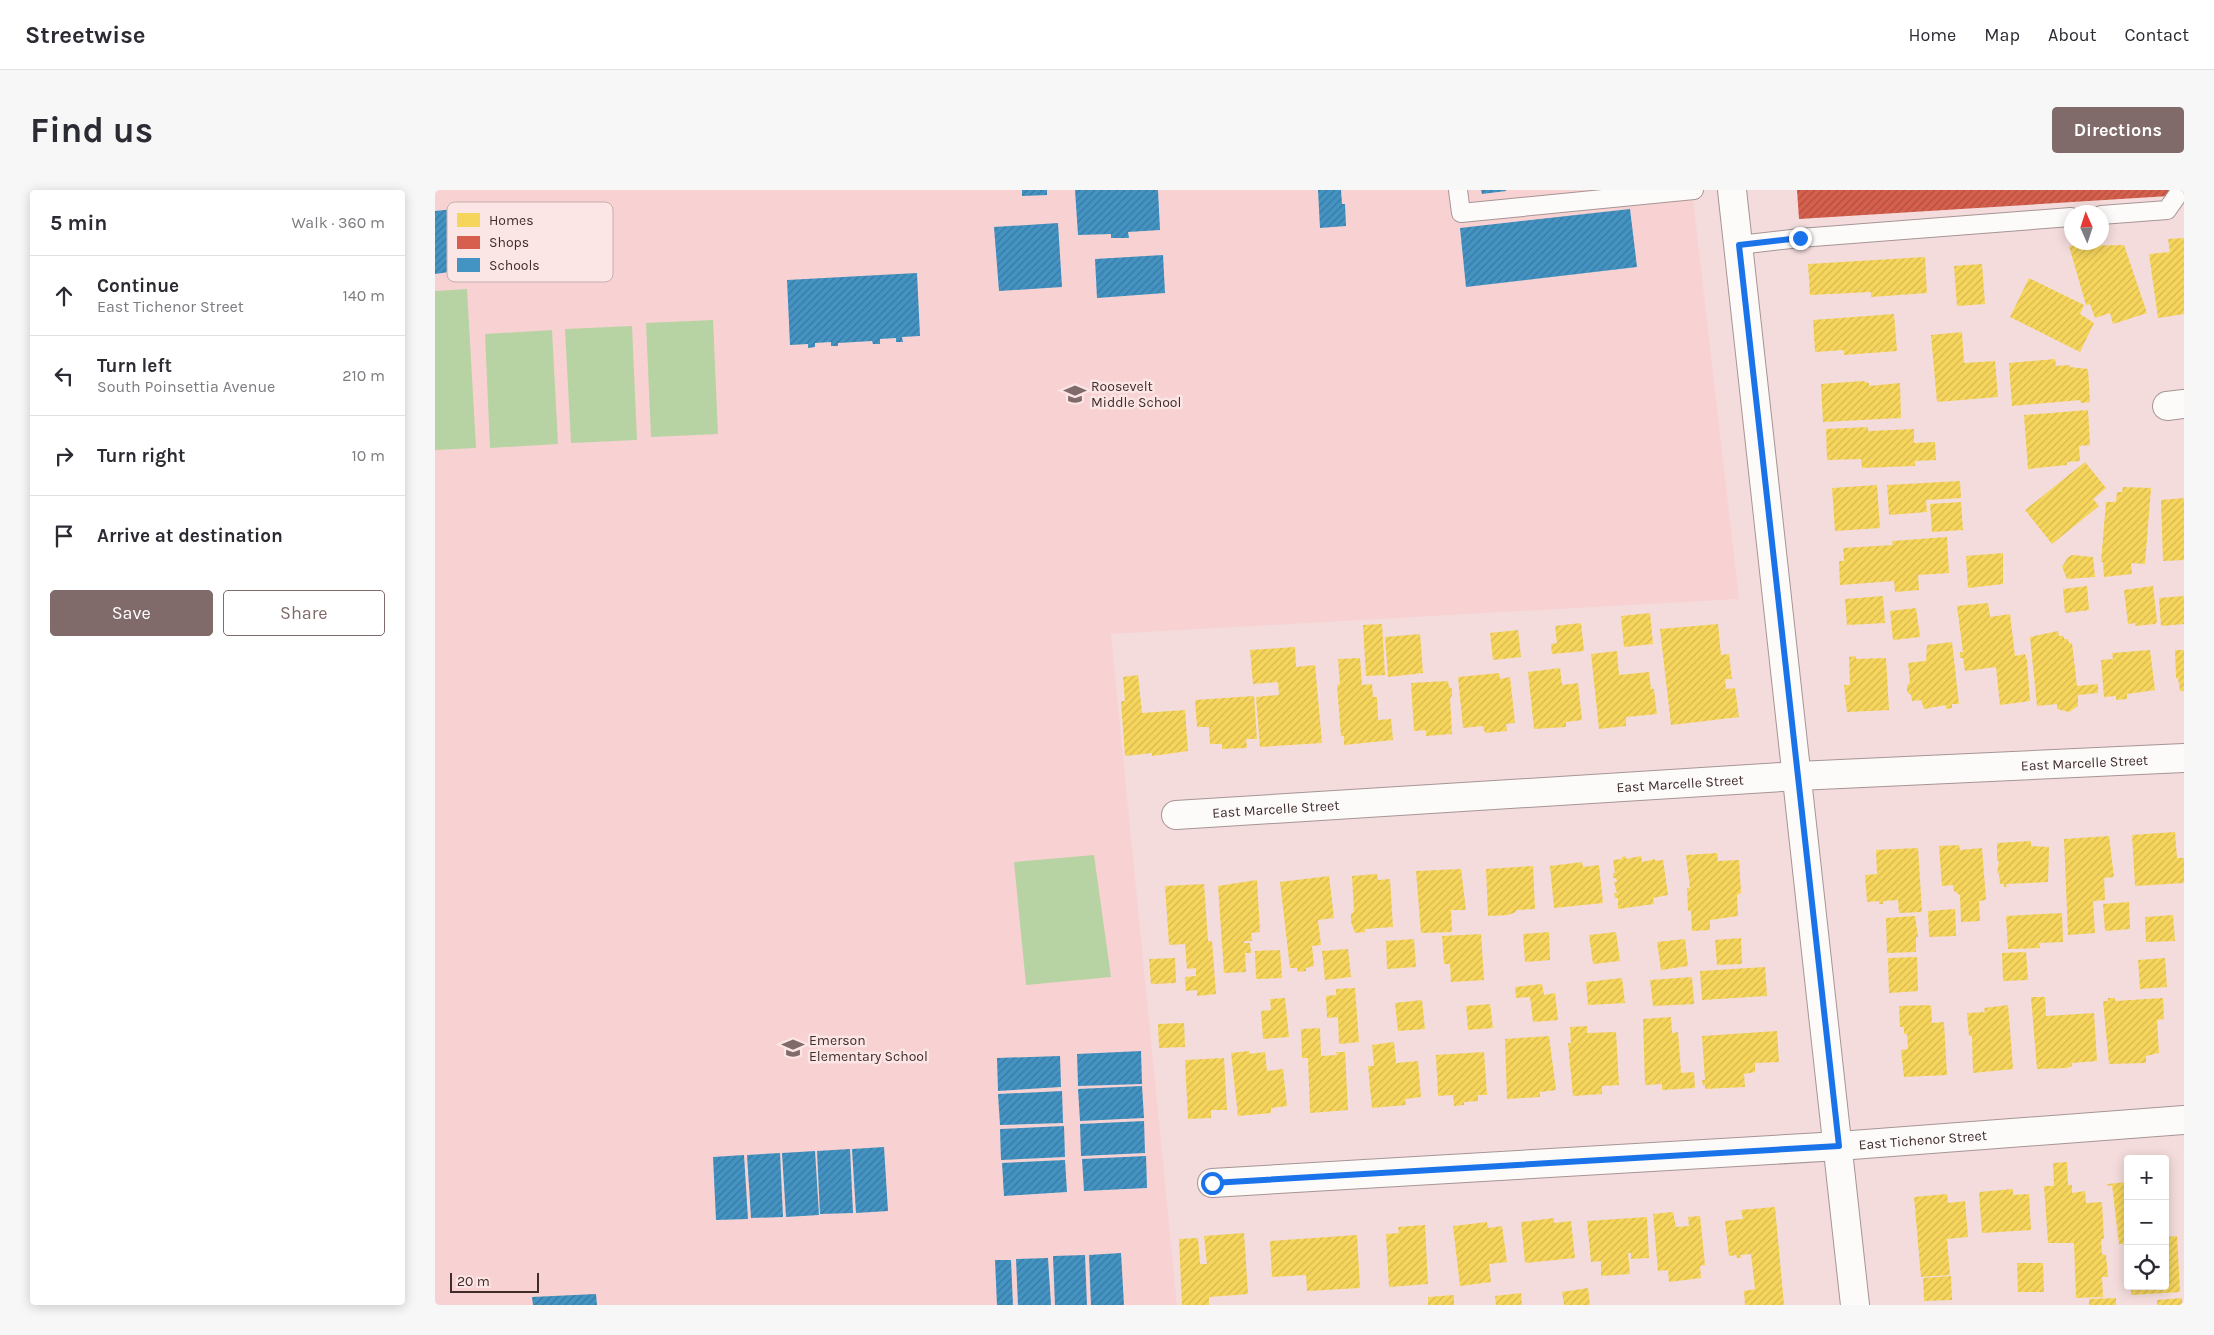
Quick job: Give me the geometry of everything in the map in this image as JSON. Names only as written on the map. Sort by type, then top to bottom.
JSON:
[{"type":"street","points":[[1732,190],[1839,1146],[1855,1305]]},
{"type":"street","name":"East Marcelle Street","points":[[1176,815],[1797,776],[2184,758]]},
{"type":"street","name":"East Tichenor Street","points":[[1212,1183],[1839,1146],[2184,1120]]},
{"type":"lane","points":[[1458,190],[1461,213],[1694,190]]},
{"type":"lane","points":[[2109,214],[2167,210],[2181,190]]},
{"type":"lane","points":[[1739,245],[1800,238],[2064,218]]},
{"type":"shaded area","name":"Roosevelt Middle School","points":[[435,190],[1692,190],[1739,599],[1111,634],[1177,1305],[435,1305]]},
{"type":"green space","points":[[467,289],[476,448],[435,450],[435,291]]},
{"type":"green space","points":[[713,320],[718,434],[651,437],[646,323]]},
{"type":"green space","points":[[632,326],[637,440],[571,443],[565,329]]},
{"type":"green space","points":[[552,330],[558,444],[490,448],[485,334]]},
{"type":"green space","points":[[1094,855],[1111,977],[1026,985],[1014,862]]},
{"type":"building: Homes","points":[[2184,238],[2184,314],[2158,318],[2149,254],[2170,252],[2168,239]]},
{"type":"building: Homes","points":[[2109,245],[2124,245],[2147,313],[2113,324],[2110,313],[2095,318],[2090,304],[2086,305],[2070,250],[2109,250]]},
{"type":"building: Homes","points":[[1925,257],[1927,293],[1871,297],[1871,292],[1810,295],[1808,264]]},
{"type":"building: Homes","points":[[1982,264],[1985,304],[1957,306],[1954,266]]},
{"type":"building: Homes","points":[[2029,278],[2084,305],[2080,314],[2094,323],[2080,352],[2010,317]]},
{"type":"building: Homes","points":[[1894,314],[1897,351],[1844,355],[1844,350],[1815,352],[1813,320]]},
{"type":"building: Homes","points":[[1962,332],[1964,363],[1995,361],[1998,397],[1937,402],[1931,335]]},
{"type":"building: Homes","points":[[2055,359],[2056,366],[2070,365],[2070,367],[2088,369],[2090,402],[2081,403],[2080,400],[2012,406],[2009,363]]},
{"type":"building: Homes","points":[[1863,381],[1869,383],[1869,386],[1900,383],[1901,418],[1823,422],[1821,384]]},
{"type":"building: Homes","points":[[2088,410],[2090,445],[2079,446],[2080,461],[2067,462],[2067,465],[2028,469],[2024,415]]},
{"type":"building: Homes","points":[[1868,427],[1868,431],[1914,429],[1914,443],[1935,442],[1936,460],[1915,461],[1915,466],[1862,468],[1861,459],[1827,460],[1826,429]]},
{"type":"building: Homes","points":[[2085,462],[2106,488],[2093,499],[2099,506],[2052,544],[2025,510]]},
{"type":"building: Homes","points":[[1960,481],[1961,498],[1926,500],[1927,512],[1889,515],[1887,485]]},
{"type":"building: Homes","points":[[1877,485],[1880,528],[1835,531],[1832,488]]},
{"type":"building: Homes","points":[[2123,487],[2151,488],[2145,564],[2131,563],[2132,574],[2104,577],[2103,562],[2101,562],[2106,502],[2116,502],[2117,492],[2122,492]]},
{"type":"building: Homes","points":[[2184,498],[2184,560],[2163,561],[2161,500]]},
{"type":"building: Homes","points":[[1961,502],[1963,530],[1932,532],[1930,504]]},
{"type":"building: Homes","points":[[1947,537],[1949,573],[1918,575],[1919,590],[1895,592],[1894,581],[1840,585],[1839,561],[1844,561],[1843,548],[1893,545],[1892,541]]},
{"type":"building: Homes","points":[[2003,553],[2003,584],[1968,588],[1966,556]]},
{"type":"building: Homes","points":[[2072,555],[2093,557],[2095,577],[2067,579],[2062,567],[2068,557]]},
{"type":"building: Homes","points":[[2087,586],[2089,610],[2065,613],[2063,589]]},
{"type":"building: Homes","points":[[2153,586],[2157,621],[2155,624],[2135,626],[2135,623],[2128,624],[2124,590]]},
{"type":"building: Homes","points":[[1883,596],[1885,623],[1847,625],[1845,599]]},
{"type":"building: Homes","points":[[2184,596],[2184,624],[2161,626],[2159,598]]},
{"type":"building: Homes","points":[[1988,603],[1990,617],[2010,614],[2015,656],[2025,654],[2027,660],[2030,701],[2000,705],[1996,667],[1965,671],[1963,658],[1960,658],[1960,652],[1963,652],[1957,606]]},
{"type":"building: Homes","points":[[1916,608],[1920,637],[1893,640],[1890,611]]},
{"type":"building: Homes","points":[[1650,613],[1653,644],[1624,647],[1621,616]]},
{"type":"building: Homes","points":[[1581,623],[1584,651],[1552,654],[1551,644],[1557,643],[1555,626]]},
{"type":"building: Homes","points":[[1382,624],[1385,675],[1366,676],[1363,625]]},
{"type":"building: Homes","points":[[1718,624],[1721,655],[1729,654],[1732,679],[1725,679],[1726,689],[1735,688],[1739,717],[1671,725],[1660,629]]},
{"type":"building: Homes","points":[[1518,630],[1521,657],[1493,660],[1490,633]]},
{"type":"building: Homes","points":[[2058,631],[2059,636],[2064,636],[2064,639],[2068,639],[2069,643],[2072,643],[2077,686],[2098,684],[2098,693],[2078,695],[2078,706],[2069,712],[2057,709],[2057,704],[2037,706],[2030,637]]},
{"type":"building: Homes","points":[[1420,634],[1423,673],[1388,677],[1385,637]]},
{"type":"building: Homes","points":[[1952,642],[1959,704],[1952,704],[1952,708],[1946,709],[1946,705],[1924,709],[1921,700],[1912,701],[1911,695],[1907,692],[1907,686],[1910,682],[1908,663],[1926,661],[1927,645]]},
{"type":"building: Homes","points":[[1295,647],[1296,667],[1315,665],[1322,743],[1260,747],[1256,697],[1279,695],[1278,682],[1253,684],[1250,650]]},
{"type":"building: Homes","points":[[2150,650],[2155,690],[2127,694],[2127,699],[2116,700],[2116,696],[2104,697],[2101,660],[2113,659],[2112,653]]},
{"type":"building: Homes","points":[[2175,650],[2184,650],[2184,691],[2180,691],[2178,678],[2176,678]]},
{"type":"building: Homes","points":[[1617,651],[1619,675],[1649,672],[1651,689],[1654,689],[1657,714],[1626,717],[1626,726],[1599,729],[1591,654]]},
{"type":"building: Homes","points":[[1856,656],[1856,659],[1886,658],[1889,710],[1847,712],[1844,685],[1850,685],[1849,657]]},
{"type":"building: Homes","points":[[1360,658],[1362,685],[1372,684],[1373,697],[1377,697],[1378,720],[1391,719],[1393,740],[1344,745],[1344,736],[1341,736],[1337,685],[1340,684],[1338,659]]},
{"type":"building: Homes","points":[[1560,668],[1562,685],[1578,683],[1582,720],[1566,722],[1566,727],[1534,729],[1528,672]]},
{"type":"building: Homes","points":[[1499,673],[1500,679],[1510,677],[1515,723],[1506,724],[1507,731],[1485,733],[1483,726],[1463,728],[1458,677]]},
{"type":"building: Homes","points":[[1138,675],[1142,713],[1185,710],[1188,751],[1152,756],[1152,753],[1125,756],[1121,701],[1125,701],[1123,677]]},
{"type":"building: Homes","points":[[1448,681],[1449,687],[1452,689],[1452,696],[1450,698],[1452,734],[1426,736],[1426,730],[1414,731],[1411,683]]},
{"type":"building: Homes","points":[[1254,696],[1257,739],[1246,739],[1247,748],[1222,749],[1222,744],[1210,744],[1209,727],[1197,727],[1195,700]]},
{"type":"building: Homes","points":[[2175,832],[2177,858],[2184,858],[2184,883],[2135,886],[2132,835]]},
{"type":"building: Homes","points":[[2109,836],[2114,877],[2104,878],[2105,900],[2093,901],[2095,933],[2068,935],[2064,839]]},
{"type":"building: Homes","points":[[2031,841],[2031,846],[2049,847],[2048,882],[2006,884],[2007,887],[2004,887],[2004,884],[2000,884],[1999,873],[1997,874],[1999,861],[1997,861],[1997,843]]},
{"type":"building: Homes","points":[[1959,845],[1960,850],[1982,848],[1986,900],[1979,901],[1980,921],[1961,922],[1960,895],[1954,891],[1953,885],[1942,886],[1939,846]]},
{"type":"building: Homes","points":[[1918,848],[1922,912],[1899,913],[1898,900],[1883,901],[1883,904],[1879,904],[1879,901],[1867,902],[1865,875],[1877,874],[1876,850]]},
{"type":"building: Homes","points":[[1717,853],[1718,861],[1739,860],[1741,893],[1737,895],[1738,916],[1710,920],[1710,930],[1692,931],[1691,911],[1688,911],[1687,888],[1690,888],[1686,855]]},
{"type":"building: Homes","points":[[1626,856],[1626,859],[1641,856],[1642,862],[1655,859],[1655,861],[1663,860],[1668,895],[1653,898],[1654,904],[1618,909],[1618,898],[1615,898],[1614,893],[1617,893],[1614,882],[1617,882],[1616,878],[1613,878],[1613,873],[1615,873],[1613,860],[1622,859],[1622,857]]},
{"type":"building: Homes","points":[[1582,862],[1583,867],[1599,865],[1603,903],[1554,908],[1550,866]]},
{"type":"building: Homes","points":[[1533,866],[1535,909],[1516,910],[1516,912],[1508,915],[1488,916],[1486,869]]},
{"type":"building: Homes","points":[[1461,869],[1466,910],[1451,910],[1452,932],[1421,933],[1416,871]]},
{"type":"building: Homes","points":[[1377,874],[1378,880],[1390,879],[1393,927],[1365,929],[1365,932],[1355,933],[1351,922],[1351,914],[1354,912],[1352,876]]},
{"type":"building: Homes","points":[[1329,876],[1334,918],[1318,920],[1321,945],[1312,946],[1314,966],[1306,968],[1306,971],[1298,972],[1297,968],[1290,968],[1280,882]]},
{"type":"building: Homes","points":[[1257,880],[1260,932],[1251,933],[1252,941],[1244,941],[1244,943],[1250,943],[1251,953],[1245,953],[1246,972],[1224,973],[1218,886]]},
{"type":"building: Homes","points":[[1204,884],[1208,941],[1212,941],[1216,994],[1197,996],[1197,990],[1186,991],[1185,977],[1196,976],[1196,968],[1187,969],[1185,944],[1169,945],[1165,886]]},
{"type":"building: Homes","points":[[2129,902],[2130,929],[2105,931],[2103,904]]},
{"type":"building: Homes","points":[[1955,909],[1956,936],[1929,937],[1928,911]]},
{"type":"building: Homes","points":[[2062,913],[2063,942],[2039,943],[2040,948],[2008,949],[2006,916]]},
{"type":"building: Homes","points":[[2173,915],[2175,941],[2146,942],[2145,917]]},
{"type":"building: Homes","points":[[1915,916],[1918,937],[1916,937],[1916,952],[1887,953],[1886,918]]},
{"type":"building: Homes","points":[[1549,932],[1550,960],[1525,962],[1523,934]]},
{"type":"building: Homes","points":[[1616,932],[1620,961],[1593,964],[1589,935]]},
{"type":"building: Homes","points":[[1481,934],[1484,980],[1451,982],[1450,964],[1444,964],[1442,936]]},
{"type":"building: Homes","points":[[1741,938],[1742,964],[1717,965],[1715,940]]},
{"type":"building: Homes","points":[[1414,939],[1416,967],[1387,969],[1386,941]]},
{"type":"building: Homes","points":[[1685,939],[1688,966],[1661,970],[1657,942]]},
{"type":"building: Homes","points":[[1348,949],[1351,977],[1325,980],[1322,951]]},
{"type":"building: Homes","points":[[1280,950],[1282,978],[1256,979],[1255,951]]},
{"type":"building: Homes","points":[[2026,952],[2028,980],[2003,981],[2002,953]]},
{"type":"building: Homes","points":[[1917,957],[1918,991],[1889,993],[1888,958]]},
{"type":"building: Homes","points":[[1175,958],[1176,983],[1151,984],[1149,959]]},
{"type":"building: Homes","points":[[2165,958],[2167,987],[2140,989],[2138,960]]},
{"type":"building: Homes","points":[[1765,967],[1767,996],[1702,1000],[1700,971]]},
{"type":"building: Homes","points":[[1692,977],[1694,1004],[1653,1006],[1650,980]]},
{"type":"building: Homes","points":[[1622,978],[1625,1003],[1588,1005],[1586,982]]},
{"type":"building: Homes","points":[[1542,984],[1544,995],[1555,993],[1558,1020],[1533,1022],[1530,997],[1516,998],[1515,987]]},
{"type":"building: Homes","points":[[1355,988],[1359,1042],[1339,1044],[1338,1017],[1327,1018],[1326,996],[1336,995],[1336,989]]},
{"type":"building: Homes","points":[[2031,997],[2045,997],[2046,1016],[2094,1013],[2097,1061],[2072,1063],[2072,1066],[2067,1068],[2037,1069]]},
{"type":"building: Homes","points":[[1285,998],[1289,1037],[1263,1039],[1261,1011],[1271,1010],[1270,999]]},
{"type":"building: Homes","points":[[2108,998],[2115,998],[2115,1001],[2163,998],[2164,1019],[2157,1020],[2159,1053],[2146,1056],[2146,1063],[2109,1064],[2103,1001],[2108,1001]]},
{"type":"building: Homes","points":[[1422,1000],[1425,1029],[1398,1031],[1395,1003]]},
{"type":"building: Homes","points":[[1490,1004],[1493,1028],[1468,1030],[1466,1006]]},
{"type":"building: Homes","points":[[2008,1005],[2013,1069],[1973,1073],[1972,1036],[1969,1036],[1967,1013],[1985,1012],[1984,1008]]},
{"type":"building: Homes","points":[[1899,1006],[1931,1006],[1932,1023],[1944,1022],[1947,1075],[1904,1077],[1901,1050],[1908,1049],[1907,1034],[1904,1034],[1904,1027],[1900,1027]]},
{"type":"building: Homes","points":[[1671,1017],[1672,1033],[1678,1032],[1681,1073],[1694,1072],[1695,1088],[1662,1090],[1662,1084],[1645,1085],[1643,1019]]},
{"type":"building: Homes","points":[[1184,1023],[1185,1047],[1159,1048],[1158,1024]]},
{"type":"building: Homes","points":[[1587,1026],[1587,1033],[1616,1032],[1619,1085],[1602,1086],[1602,1094],[1573,1096],[1568,1043],[1571,1043],[1570,1027]]},
{"type":"building: Homes","points":[[1320,1028],[1321,1056],[1337,1055],[1336,1052],[1345,1052],[1348,1110],[1310,1113],[1308,1058],[1302,1058],[1301,1029]]},
{"type":"building: Homes","points":[[1777,1031],[1779,1062],[1755,1063],[1755,1072],[1744,1074],[1745,1087],[1705,1089],[1702,1080],[1705,1080],[1702,1036]]},
{"type":"building: Homes","points":[[1549,1036],[1556,1090],[1540,1092],[1540,1097],[1507,1099],[1505,1039]]},
{"type":"building: Homes","points":[[1394,1042],[1396,1063],[1418,1061],[1421,1097],[1405,1099],[1406,1105],[1372,1108],[1368,1066],[1374,1066],[1372,1045]]},
{"type":"building: Homes","points":[[1249,1051],[1249,1054],[1265,1052],[1267,1071],[1283,1069],[1287,1106],[1271,1108],[1271,1113],[1238,1116],[1231,1053]]},
{"type":"building: Homes","points":[[1484,1052],[1487,1095],[1478,1095],[1478,1101],[1464,1102],[1464,1105],[1454,1106],[1453,1095],[1438,1096],[1436,1055]]},
{"type":"building: Homes","points":[[1224,1058],[1227,1110],[1211,1110],[1211,1118],[1188,1119],[1185,1060]]},
{"type":"building: Homes","points":[[2067,1162],[2068,1185],[2072,1185],[2072,1193],[2085,1191],[2086,1203],[2102,1202],[2104,1239],[2101,1239],[2102,1254],[2106,1255],[2108,1277],[2102,1277],[2103,1297],[2076,1298],[2074,1243],[2048,1243],[2044,1186],[2054,1186],[2053,1163]]},
{"type":"building: Homes","points":[[2124,1182],[2124,1244],[2119,1244],[2112,1185],[2107,1186],[2107,1184]]},
{"type":"building: Homes","points":[[2013,1189],[2013,1195],[2029,1194],[2031,1230],[1982,1233],[1979,1192]]},
{"type":"building: Homes","points":[[1947,1194],[1948,1203],[1965,1201],[1968,1237],[1947,1239],[1950,1275],[1921,1277],[1914,1197]]},
{"type":"building: Homes","points":[[1775,1207],[1784,1305],[1745,1305],[1744,1291],[1755,1289],[1751,1254],[1740,1255],[1741,1258],[1737,1258],[1736,1255],[1729,1256],[1725,1221],[1743,1219],[1741,1210]]},
{"type":"building: Homes","points":[[1673,1212],[1676,1227],[1689,1226],[1688,1217],[1700,1216],[1705,1265],[1700,1266],[1701,1278],[1669,1282],[1668,1270],[1658,1271],[1653,1214]]},
{"type":"building: Homes","points":[[1647,1217],[1649,1258],[1631,1259],[1631,1253],[1628,1253],[1630,1274],[1601,1276],[1601,1261],[1591,1262],[1587,1221]]},
{"type":"building: Homes","points":[[1554,1218],[1554,1223],[1571,1221],[1575,1258],[1525,1263],[1521,1222]]},
{"type":"building: Homes","points":[[1487,1222],[1488,1228],[1502,1226],[1507,1262],[1489,1264],[1491,1282],[1460,1286],[1453,1226]]},
{"type":"building: Homes","points":[[1425,1225],[1428,1284],[1389,1287],[1386,1234],[1399,1233],[1398,1227]]},
{"type":"building: Homes","points":[[1244,1233],[1248,1294],[1209,1297],[1209,1305],[1182,1305],[1179,1239],[1198,1238],[1200,1264],[1207,1264],[1204,1236]]},
{"type":"building: Homes","points":[[1357,1235],[1360,1288],[1307,1291],[1306,1275],[1272,1277],[1270,1241]]},
{"type":"building: Homes","points":[[2177,1236],[2180,1292],[2131,1295],[2131,1290],[2169,1290],[2169,1237]]},
{"type":"building: Homes","points":[[2017,1263],[2043,1263],[2044,1292],[2018,1292]]},
{"type":"building: Homes","points":[[1951,1276],[1952,1300],[1924,1301],[1923,1278]]},
{"type":"building: Homes","points":[[1588,1288],[1590,1305],[1564,1305],[1562,1292]]},
{"type":"building: Homes","points":[[1521,1293],[1522,1305],[1496,1305],[1495,1296]]},
{"type":"building: Homes","points":[[1454,1295],[1454,1305],[1428,1305],[1428,1297]]},
{"type":"building: Homes","points":[[2116,1298],[2116,1305],[2089,1305],[2089,1299]]},
{"type":"building: Homes","points":[[2182,1298],[2182,1305],[2157,1305],[2157,1300]]},
{"type":"building: Shops","points":[[1797,190],[2169,190],[2169,196],[1799,219]]},
{"type":"building: Schools","points":[[1022,190],[1047,190],[1047,195],[1022,196]]},
{"type":"building: Schools","points":[[1075,190],[1158,190],[1160,230],[1128,232],[1129,238],[1111,238],[1111,234],[1078,235]]},
{"type":"building: Schools","points":[[1318,190],[1341,190],[1342,204],[1345,204],[1346,226],[1320,228]]},
{"type":"building: Schools","points":[[1481,190],[1506,190],[1506,191],[1482,194]]},
{"type":"building: Schools","points":[[1630,209],[1637,267],[1466,287],[1460,228]]},
{"type":"building: Schools","points":[[447,210],[447,272],[435,274],[435,211]]},
{"type":"building: Schools","points":[[1058,223],[1062,287],[999,291],[994,227]]},
{"type":"building: Schools","points":[[1163,255],[1165,293],[1097,298],[1095,259]]},
{"type":"building: Schools","points":[[917,273],[920,336],[902,337],[903,342],[896,342],[896,338],[880,339],[880,344],[873,344],[872,341],[838,343],[838,346],[831,346],[831,342],[815,343],[815,347],[808,348],[808,344],[790,345],[787,280]]},
{"type":"building: Schools","points":[[1141,1051],[1142,1084],[1078,1086],[1077,1054]]},
{"type":"building: Schools","points":[[1060,1056],[1061,1087],[998,1091],[997,1058]]},
{"type":"building: Schools","points":[[1142,1086],[1144,1118],[1080,1121],[1078,1089]]},
{"type":"building: Schools","points":[[1062,1091],[1063,1123],[1000,1125],[998,1094]]},
{"type":"building: Schools","points":[[1144,1121],[1145,1153],[1081,1156],[1080,1124]]},
{"type":"building: Schools","points":[[1064,1126],[1065,1157],[1001,1160],[1000,1129]]},
{"type":"building: Schools","points":[[884,1147],[888,1211],[856,1213],[852,1149]]},
{"type":"building: Schools","points":[[850,1149],[853,1213],[820,1214],[817,1151]]},
{"type":"building: Schools","points":[[815,1151],[819,1215],[786,1217],[782,1153]]},
{"type":"building: Schools","points":[[780,1153],[783,1217],[751,1218],[747,1155]]},
{"type":"building: Schools","points":[[744,1155],[748,1219],[716,1220],[713,1157]]},
{"type":"building: Schools","points":[[1146,1156],[1147,1188],[1084,1191],[1082,1159]]},
{"type":"building: Schools","points":[[1065,1160],[1067,1192],[1004,1196],[1002,1163]]},
{"type":"building: Schools","points":[[1121,1253],[1124,1305],[1091,1305],[1089,1255]]},
{"type":"building: Schools","points":[[1085,1255],[1087,1305],[1055,1305],[1053,1256]]},
{"type":"building: Schools","points":[[1048,1258],[1051,1305],[1018,1305],[1016,1259]]},
{"type":"building: Schools","points":[[995,1260],[1011,1260],[1013,1305],[997,1305]]},
{"type":"building: Schools","points":[[596,1294],[597,1305],[533,1305],[532,1297]]},
{"type":"place","name":"Roosevelt Middle School","points":[[1075,394]]},
{"type":"place","name":"Emerson Elementary School","points":[[793,1048]]},
{"type":"route","points":[[1212,1183],[1839,1146],[1739,245],[1800,238]]}]
